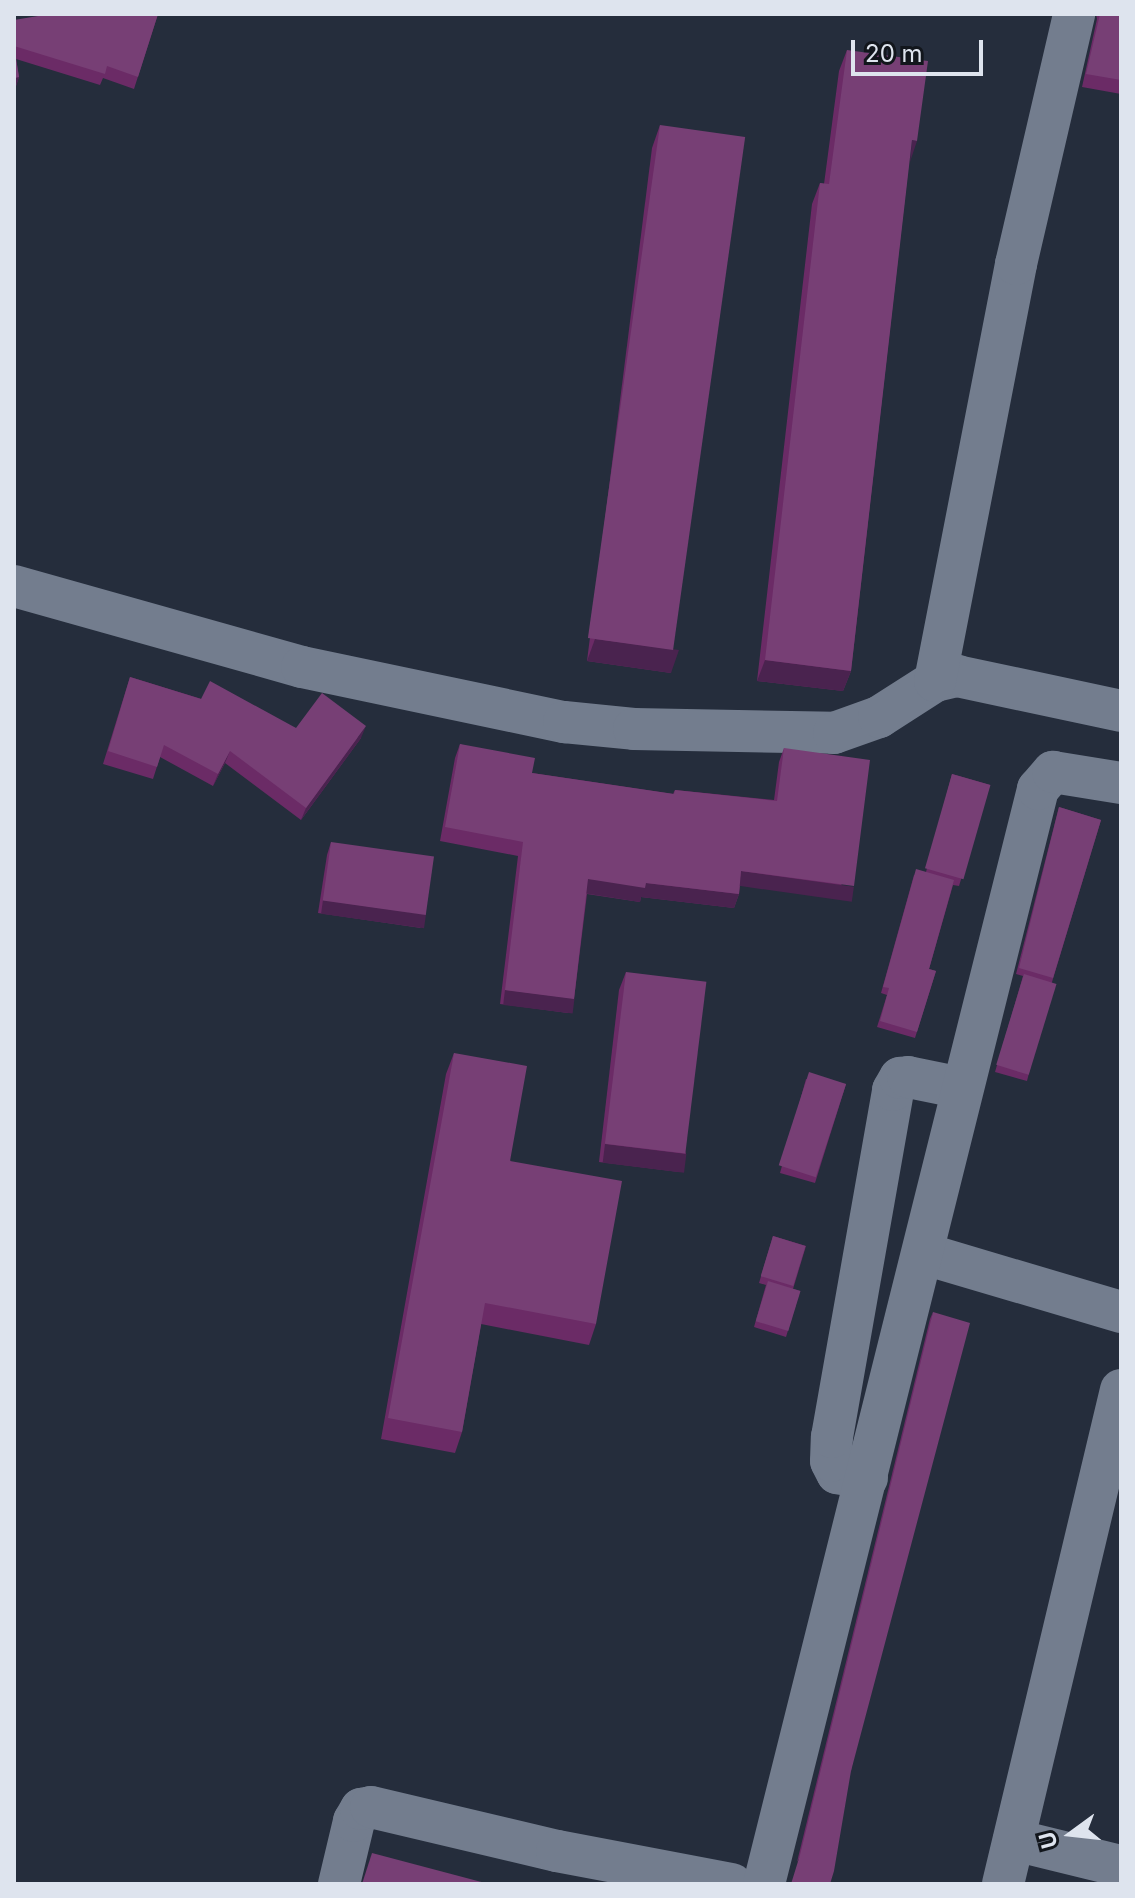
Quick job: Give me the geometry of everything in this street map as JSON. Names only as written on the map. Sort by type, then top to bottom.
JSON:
[{"type":"street","points":[[935,681],[1016,264],[1074,14]]},
{"type":"street","points":[[14,586],[302,667],[499,713],[564,722],[634,729],[834,733],[879,717],[935,681],[981,679],[1121,711]]},
{"type":"street","points":[[764,1884],[925,1254],[962,1088],[1038,789],[1053,772],[1121,783]]},
{"type":"street","points":[[867,1478],[837,1473],[831,1461],[832,1437],[893,1090],[900,1078],[908,1077],[962,1088]]},
{"type":"street","points":[[925,1254],[1121,1312]]},
{"type":"street","points":[[1003,1884],[1121,1390]]},
{"type":"street","points":[[339,1884],[354,1821],[361,1809],[371,1807],[552,1868],[732,1884]]},
{"type":"street","points":[[1014,1840],[1121,1866]]},
{"type":"building","points":[[50,14],[158,14],[138,77],[107,66],[105,74],[14,46],[14,20]]},
{"type":"building","points":[[1100,14],[1121,14],[1121,80],[1086,74]]},
{"type":"building","points":[[14,46],[19,77],[14,78]]},
{"type":"building","points":[[847,50],[928,61],[917,141],[912,140],[851,671],[765,660],[820,183],[829,184]]},
{"type":"building","points":[[660,125],[745,137],[673,650],[588,638]]},
{"type":"building","points":[[130,677],[201,699],[210,681],[296,728],[322,693],[366,726],[306,808],[230,751],[218,774],[164,745],[157,767],[108,751]]},
{"type":"building","points":[[460,744],[535,758],[532,773],[674,794],[675,790],[777,801],[784,748],[870,760],[854,886],[741,871],[739,894],[646,883],[645,888],[588,879],[574,999],[505,990],[523,842],[445,827]]},
{"type":"building","points":[[952,774],[990,785],[963,879],[925,868]]},
{"type":"building","points":[[1059,807],[1101,820],[1053,978],[1019,968]]},
{"type":"building","points":[[331,842],[434,856],[426,915],[323,900]]},
{"type":"building","points":[[916,869],[954,880],[929,969],[936,971],[917,1032],[880,1021],[889,988],[883,987]]},
{"type":"building","points":[[626,972],[706,982],[685,1154],[605,1144]]},
{"type":"building","points":[[1024,974],[1057,984],[1029,1075],[996,1065]]},
{"type":"building","points":[[454,1053],[527,1066],[510,1161],[622,1181],[596,1324],[485,1303],[462,1432],[388,1418]]},
{"type":"building","points":[[809,1072],[846,1084],[816,1177],[779,1165]]},
{"type":"building","points":[[773,1236],[806,1246],[793,1286],[761,1276]]},
{"type":"building","points":[[768,1281],[801,1291],[788,1331],[756,1321]]},
{"type":"building","points":[[933,1312],[970,1323],[851,1771],[834,1871],[830,1884],[791,1884],[800,1855]]},
{"type":"building","points":[[372,1853],[489,1884],[362,1884]]}]
